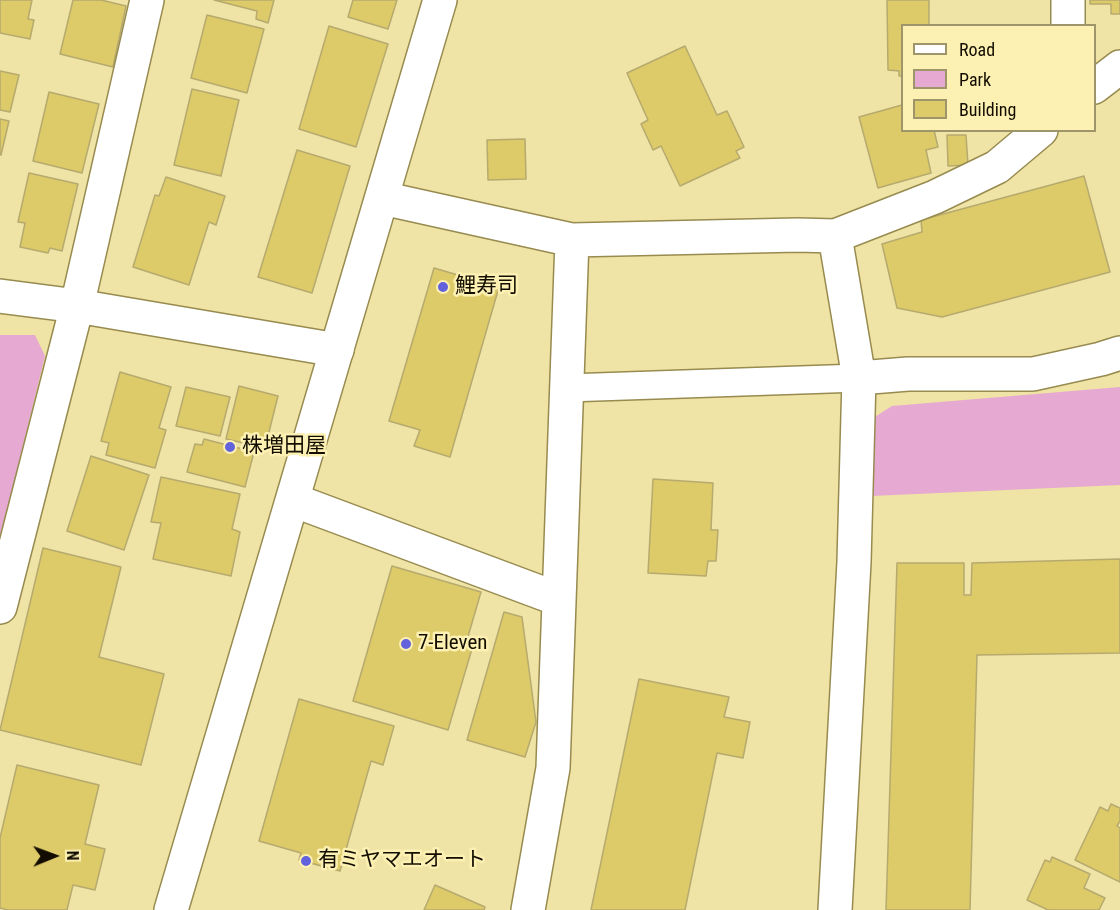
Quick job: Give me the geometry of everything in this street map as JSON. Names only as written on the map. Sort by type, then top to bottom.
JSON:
[{"type":"street","points":[[0,607],[77,306],[147,0]]},
{"type":"street","points":[[171,910],[440,0]]},
{"type":"street","points":[[1068,0],[1068,24]]},
{"type":"street","points":[[1096,86],[1120,67]]},
{"type":"street","points":[[382,198],[572,240],[835,236],[935,197],[997,167],[1039,132]]},
{"type":"street","points":[[835,236],[859,378],[854,562],[835,910]]},
{"type":"street","points":[[528,910],[553,768],[572,240]]},
{"type":"street","points":[[0,296],[77,306],[337,350]]},
{"type":"street","points":[[859,378],[908,374],[1033,374],[1120,353]]},
{"type":"street","points":[[293,500],[558,599]]},
{"type":"lane","points":[[567,388],[859,378]]},
{"type":"green space","points":[[0,335],[35,335],[45,356],[0,539]]},
{"type":"green space","points":[[1120,387],[1120,485],[871,496],[873,418],[892,406]]},
{"type":"building","points":[[0,0],[32,0],[28,19],[34,20],[30,39],[0,33]]},
{"type":"building","points":[[73,0],[101,0],[126,6],[113,67],[60,54]]},
{"type":"building","points":[[214,0],[274,0],[268,23],[256,19],[257,11]]},
{"type":"building","points":[[353,0],[397,0],[388,29],[348,17]]},
{"type":"building","points":[[887,0],[929,0],[929,24],[901,24],[901,76],[899,76],[899,71],[888,70]]},
{"type":"building","points":[[1090,0],[1120,0],[1120,14],[1111,14],[1111,4],[1090,4]]},
{"type":"building","points":[[207,15],[264,29],[247,93],[191,78]]},
{"type":"building","points":[[329,26],[388,44],[356,147],[299,129]]},
{"type":"building","points":[[685,46],[717,115],[727,111],[744,147],[736,151],[740,158],[680,186],[661,146],[653,150],[641,124],[648,120],[627,73]]},
{"type":"building","points":[[0,71],[19,75],[10,112],[0,110]]},
{"type":"building","points":[[192,89],[239,100],[221,176],[174,165]]},
{"type":"building","points":[[49,92],[99,104],[82,173],[33,161]]},
{"type":"building","points":[[901,105],[901,132],[934,132],[938,147],[926,150],[931,173],[878,188],[859,117]]},
{"type":"building","points":[[0,119],[9,121],[1,155],[0,155]]},
{"type":"building","points":[[947,135],[966,135],[968,165],[948,166]]},
{"type":"building","points":[[525,139],[526,179],[488,180],[487,140]]},
{"type":"building","points":[[297,150],[350,166],[312,293],[258,277]]},
{"type":"building","points":[[29,173],[78,184],[62,251],[50,248],[48,253],[20,247],[25,223],[18,222]]},
{"type":"building","points":[[1084,176],[1110,272],[942,317],[897,308],[882,244],[922,232],[921,220]]},
{"type":"building","points":[[166,177],[225,196],[216,225],[209,222],[189,285],[133,267],[155,195],[159,196]]},
{"type":"building","points":[[434,268],[499,287],[450,457],[414,446],[420,430],[389,421]]},
{"type":"building","points":[[120,372],[171,387],[159,428],[166,430],[155,468],[106,455],[109,443],[101,441]]},
{"type":"building","points":[[239,386],[278,396],[265,448],[226,439]]},
{"type":"building","points":[[186,387],[230,397],[220,436],[176,426]]},
{"type":"building","points":[[204,439],[254,452],[245,487],[187,472],[195,444],[202,445]]},
{"type":"building","points":[[91,456],[149,475],[124,550],[67,531]]},
{"type":"building","points":[[161,477],[240,494],[232,529],[240,532],[231,576],[153,559],[161,523],[151,522]]},
{"type":"building","points":[[653,479],[713,483],[711,530],[718,530],[716,561],[708,561],[706,576],[648,573]]},
{"type":"building","points":[[43,548],[121,567],[99,657],[164,674],[141,765],[0,730]]},
{"type":"building","points":[[1120,559],[1120,653],[977,655],[970,910],[886,910],[897,563],[964,563],[964,595],[971,595],[972,563]]},
{"type":"building","points":[[392,566],[481,592],[467,640],[474,642],[448,730],[353,701]]},
{"type":"building","points":[[504,612],[522,617],[536,722],[525,757],[467,740]]},
{"type":"building","points":[[639,679],[729,697],[724,717],[750,722],[743,758],[717,753],[685,910],[591,910]]},
{"type":"building","points":[[299,699],[394,726],[383,765],[371,761],[340,871],[299,860],[301,853],[259,841]]},
{"type":"building","points":[[17,765],[99,785],[85,844],[105,849],[95,890],[73,885],[67,910],[0,908],[0,838]]},
{"type":"building","points":[[1111,804],[1120,808],[1120,821],[1117,826],[1120,828],[1120,882],[1075,860],[1100,807],[1108,811]]},
{"type":"building","points":[[1052,857],[1090,874],[1084,888],[1105,898],[1099,910],[1048,910],[1027,900],[1045,860],[1050,862]]},
{"type":"building","points":[[435,885],[485,907],[484,910],[424,910]]},
{"type":"place","name":"鯉寿司","points":[[443,287]]},
{"type":"place","name":"株増田屋","points":[[230,447]]},
{"type":"place","name":"7-Eleven","points":[[406,644]]},
{"type":"place","name":"有ミヤマエオート","points":[[306,861]]}]
